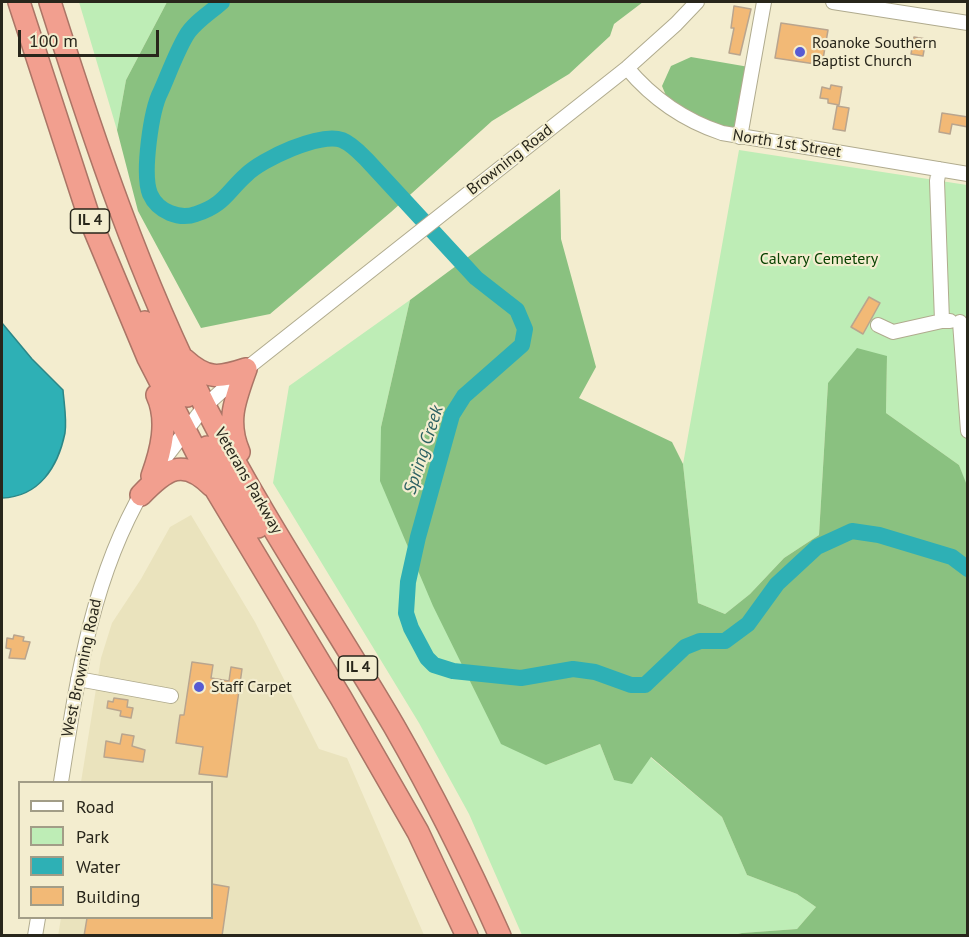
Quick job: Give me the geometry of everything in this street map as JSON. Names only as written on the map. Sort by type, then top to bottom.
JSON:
[{"type":"highway","name":"Veterans Parkway","points":[[19,2],[92,225],[148,358],[216,490],[380,764],[418,832],[467,936]]},
{"type":"highway","name":"Veterans Parkway","points":[[50,2],[92,134],[128,233],[146,279],[205,406],[394,727],[445,819],[500,936]]},
{"type":"highway","points":[[73,172],[139,310],[171,370],[184,393],[191,400],[205,406]]},
{"type":"highway","points":[[122,297],[122,318],[159,399],[161,409],[162,435],[159,456],[152,476]]},
{"type":"highway","points":[[181,356],[193,368],[207,375],[228,375],[246,369]]},
{"type":"highway","points":[[246,369],[234,406],[232,427],[234,439],[239,453],[275,516],[278,533]]},
{"type":"highway","points":[[185,431],[192,433],[210,450],[287,569],[326,614]]},
{"type":"highway","points":[[141,495],[166,472],[180,469],[198,474],[216,490]]},
{"type":"street","name":"Browning Road","points":[[318,313],[627,68],[697,2]]},
{"type":"street","points":[[740,137],[764,2]]},
{"type":"street","points":[[833,2],[968,23]]},
{"type":"street","name":"North 1st Street","points":[[627,68],[654,97],[687,119],[713,130],[740,137],[968,174]]},
{"type":"street","points":[[939,170],[937,181],[942,321]]},
{"type":"street","name":"West Browning Road","points":[[61,781],[88,628],[99,590],[122,532],[141,495],[152,476],[205,406],[246,369],[318,313]]},
{"type":"street","points":[[878,325],[893,332],[942,321],[964,322],[968,431]]},
{"type":"street","points":[[78,679],[171,696]]},
{"type":"street","points":[[35,936],[38,919]]},
{"type":"shaded area","points":[[191,515],[255,622],[319,749],[347,758],[424,935],[58,936],[61,919],[213,919],[213,781],[81,781],[101,658],[112,623],[141,579],[170,527]]},
{"type":"green space","points":[[79,2],[167,2],[126,80],[117,130]]},
{"type":"green space","points":[[167,2],[643,2],[614,24],[610,36],[569,74],[492,121],[391,212],[270,314],[201,328],[138,211],[117,130],[126,80]]},
{"type":"green space","points":[[691,57],[749,67],[737,130],[703,121],[667,98],[662,86],[671,66]]},
{"type":"green space","name":"Calvary Cemetery","points":[[739,150],[967,185],[967,488],[959,465],[886,413],[887,356],[828,383],[819,535],[784,558],[750,594],[725,614],[698,603],[683,464]]},
{"type":"green space","points":[[560,189],[561,239],[596,367],[579,398],[672,442],[683,464],[698,603],[725,614],[750,594],[784,558],[819,535],[828,383],[857,348],[887,356],[886,413],[959,465],[968,488],[967,935],[734,935],[797,929],[816,907],[797,894],[747,875],[722,817],[651,757],[632,784],[614,780],[600,744],[546,765],[501,744],[433,606],[380,481],[381,427],[410,300]]},
{"type":"green space","points":[[410,300],[381,427],[546,765],[600,744],[614,780],[650,757],[722,817],[747,875],[797,894],[816,907],[797,929],[734,935],[522,935],[469,814],[419,723],[273,483],[289,386]]},
{"type":"water","points":[[2,323],[32,359],[63,390],[66,423],[62,446],[45,478],[26,492],[2,498]]},
{"type":"building","points":[[734,6],[751,9],[740,55],[729,53],[734,28],[731,28]]},
{"type":"building","points":[[781,23],[828,30],[822,65],[775,58]]},
{"type":"building","points":[[914,37],[926,39],[923,56],[911,54]]},
{"type":"building","points":[[831,85],[842,87],[839,105],[828,103],[828,99],[820,98],[822,87],[830,89]]},
{"type":"building","points":[[837,106],[849,108],[845,131],[833,129]]},
{"type":"building","points":[[942,113],[968,117],[968,127],[952,124],[950,134],[939,132]]},
{"type":"building","points":[[869,297],[880,303],[863,334],[851,327]]},
{"type":"building","points":[[14,635],[24,637],[23,641],[30,642],[25,659],[9,658],[11,649],[6,648],[7,638],[13,639]]},
{"type":"building","points":[[192,662],[213,665],[211,678],[229,681],[231,667],[242,669],[227,777],[199,774],[203,747],[176,743],[180,715],[184,715]]},
{"type":"building","points":[[114,698],[128,700],[127,707],[133,708],[131,718],[120,716],[121,711],[107,708],[108,701],[113,702]]},
{"type":"building","points":[[122,734],[134,736],[132,746],[145,750],[143,762],[104,757],[106,741],[120,744]]},
{"type":"building","points":[[213,884],[229,887],[222,936],[84,936],[87,919],[213,919]]},
{"type":"waterway","name":"Spring Creek","points":[[222,2],[189,31],[157,100],[149,142],[147,172],[150,194],[158,206],[177,215],[196,214],[219,202],[254,169],[278,155],[306,143],[320,140],[342,140],[367,160],[476,278],[517,310],[525,329],[522,345],[464,396],[452,415],[418,537],[408,582],[406,613],[411,628],[427,658],[434,665],[453,671],[521,678],[573,669],[595,672],[631,685],[645,685],[685,647],[700,641],[725,641],[748,624],[777,584],[817,547],[852,531],[879,535],[952,557],[968,569]]},
{"type":"place","name":"Roanoke Southern Baptist Church","points":[[800,52]]},
{"type":"place","name":"Staff Carpet","points":[[199,687]]}]
